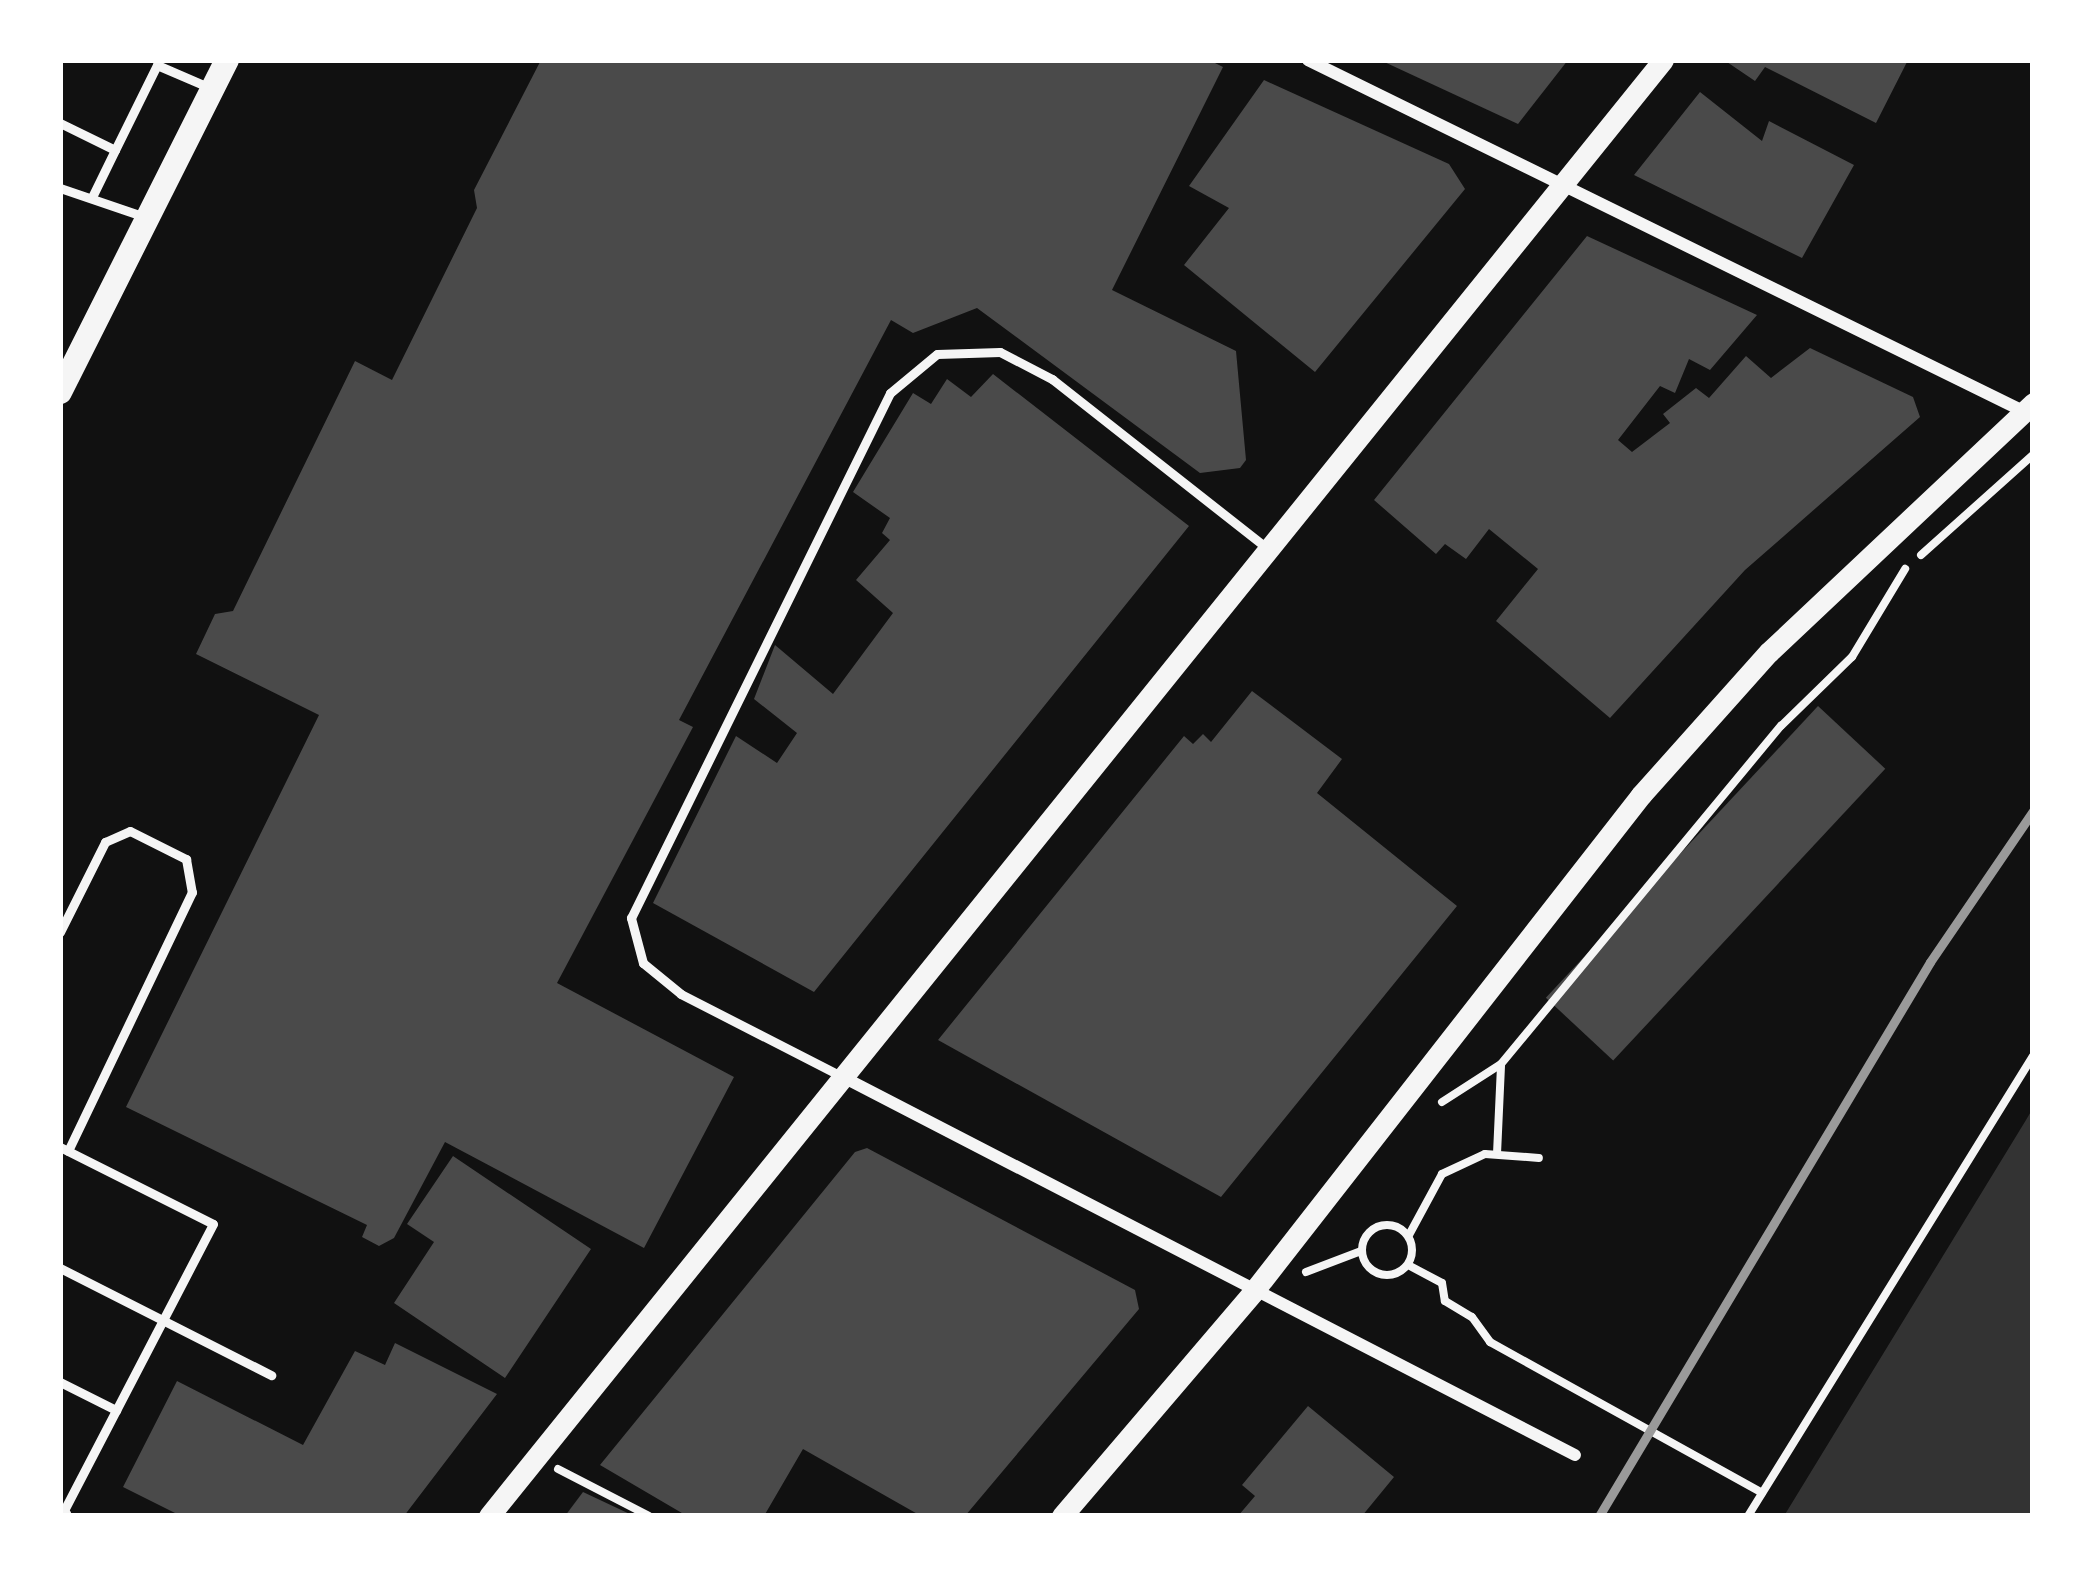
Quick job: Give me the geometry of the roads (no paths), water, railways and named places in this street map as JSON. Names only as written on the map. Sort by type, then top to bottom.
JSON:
[{"type":"main road","points":[[60,392],[227,60]]},
{"type":"street","points":[[1062,1516],[1252,1292],[1641,795],[1769,652],[2028,407],[1308,60]]},
{"type":"street","points":[[489,1516],[1663,60]]},
{"type":"street","points":[[841,1076],[1575,1455]]},
{"type":"lane","points":[[93,195],[153,62],[212,89]]},
{"type":"lane","points":[[60,123],[115,151]]},
{"type":"lane","points":[[60,188],[93,195],[148,218]]},
{"type":"lane","points":[[841,1076],[681,994],[643,963],[631,918],[890,394],[937,354],[1000,352],[1052,380],[1268,549]]},
{"type":"lane","points":[[60,932],[105,842],[130,830],[186,859],[192,892],[64,1149],[213,1224],[61,1516]]},
{"type":"lane","points":[[60,1268],[271,1375]]},
{"type":"lane","points":[[60,1382],[116,1410]]},
{"type":"railway","points":[[1599,1516],[1930,962],[2033,811]]}]
